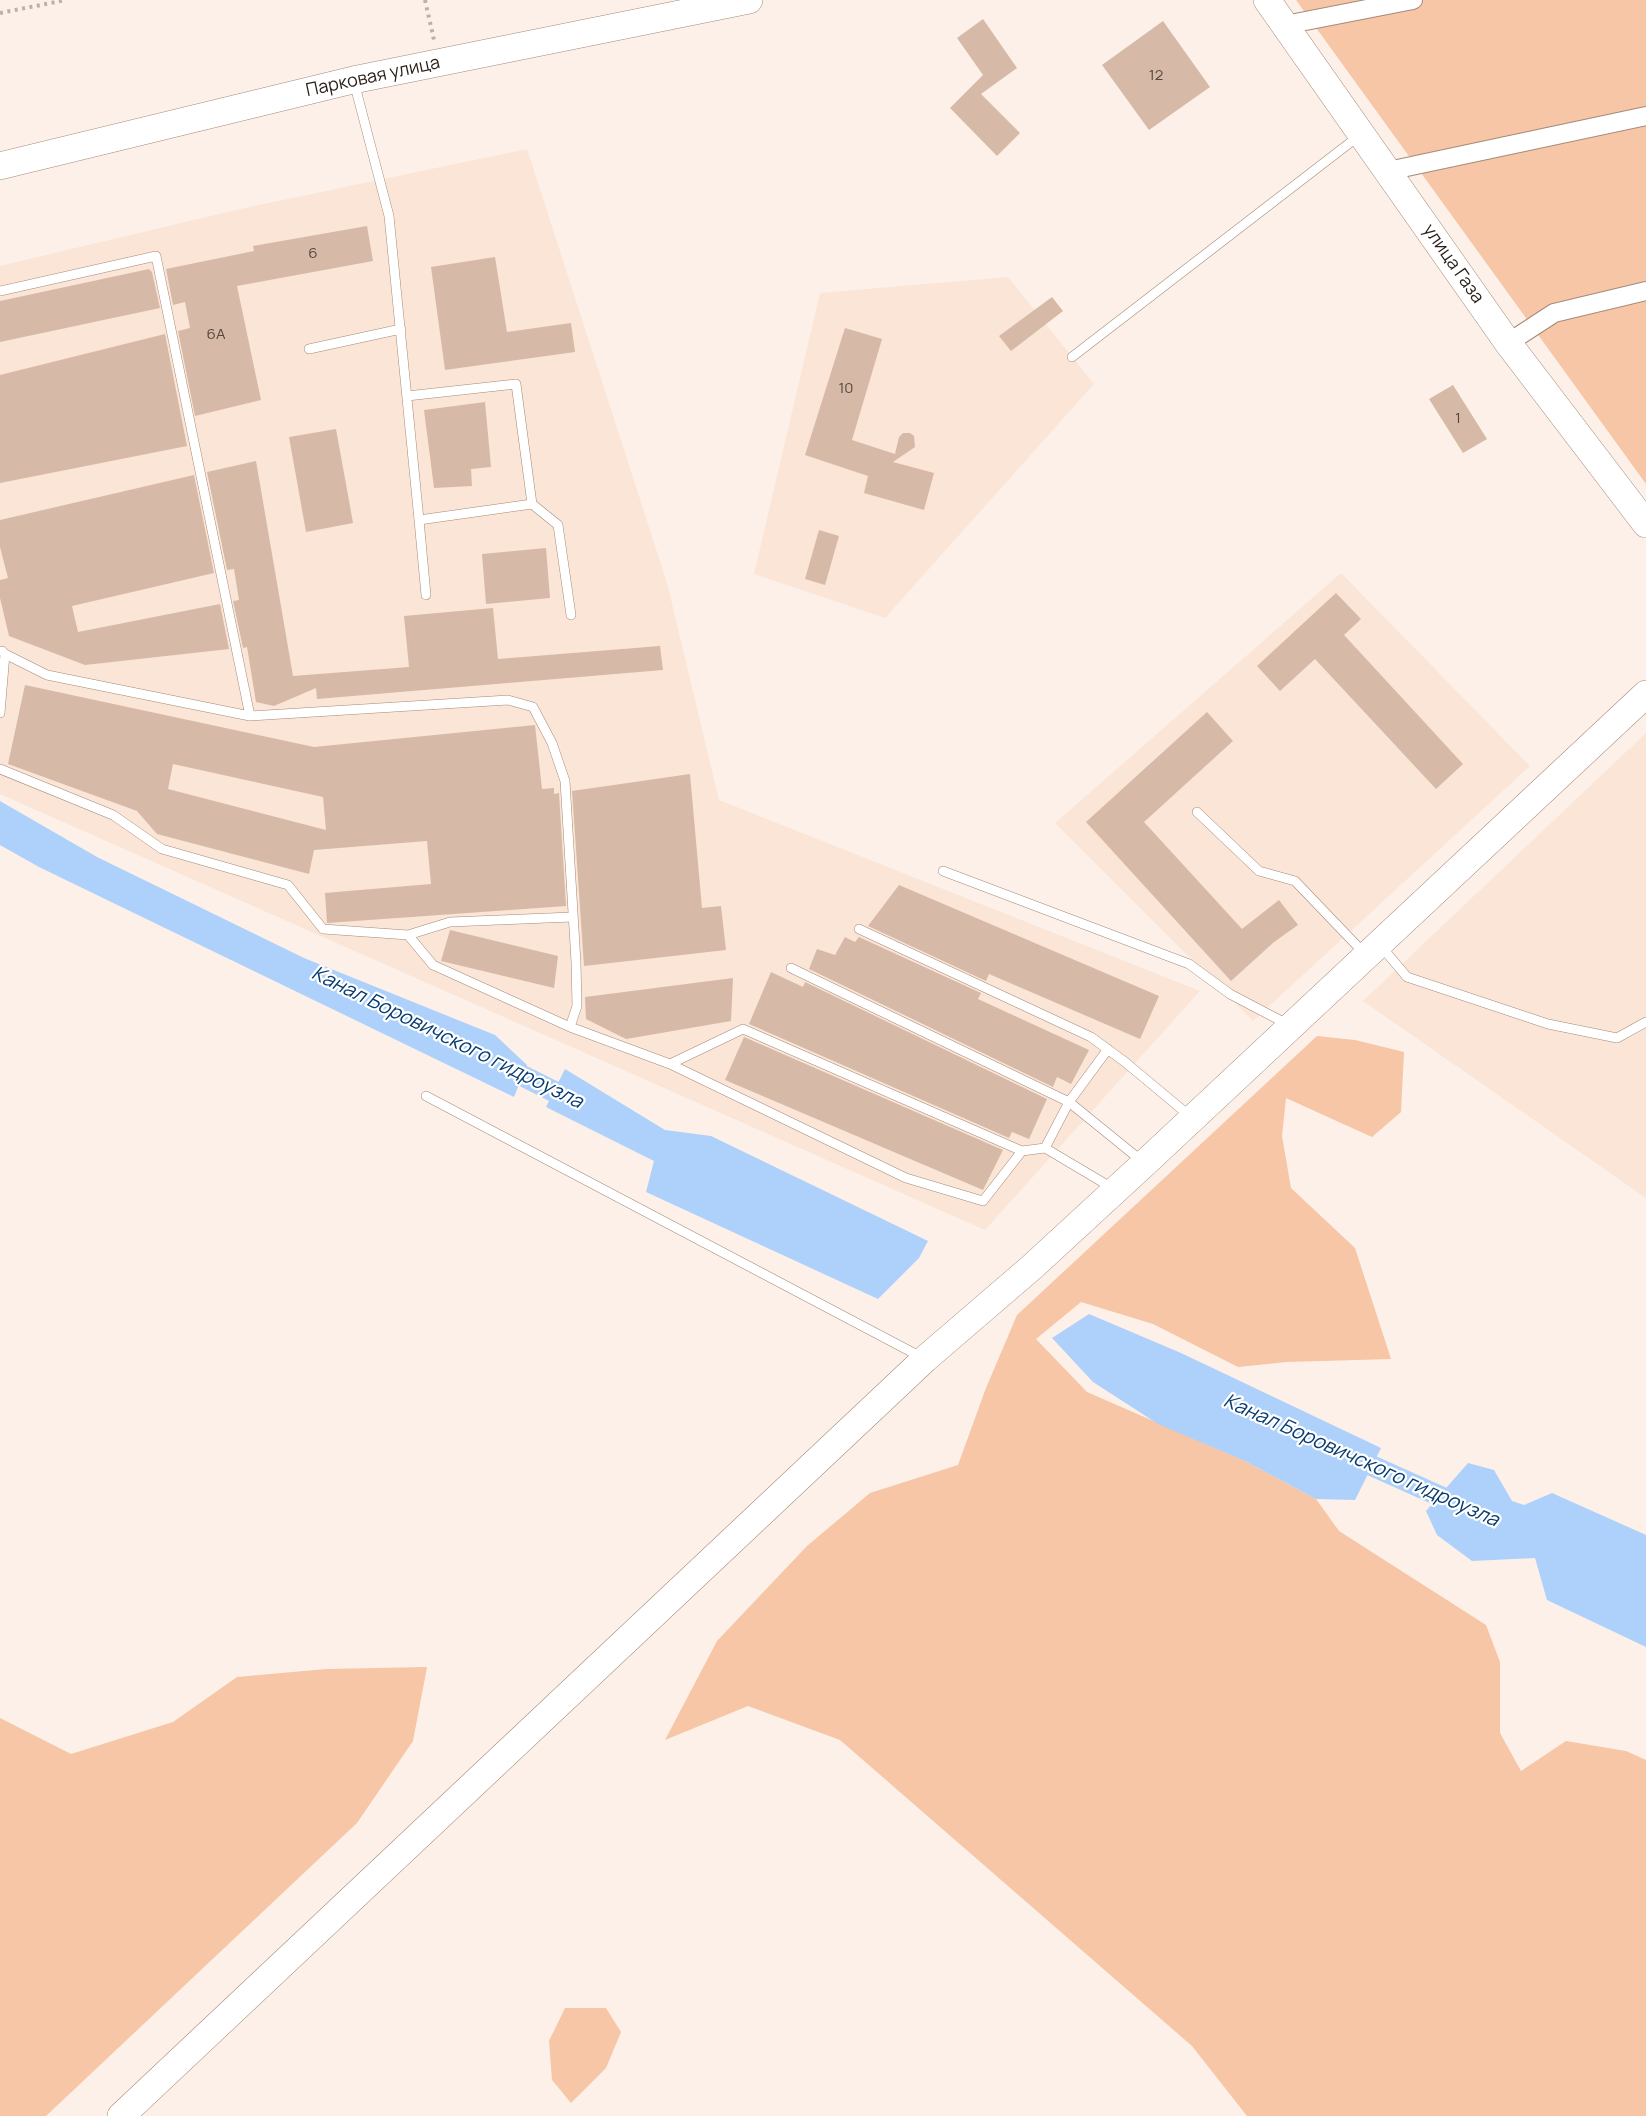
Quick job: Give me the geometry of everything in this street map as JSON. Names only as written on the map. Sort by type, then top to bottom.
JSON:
[{"type":"main road","name":"Парковая улица","points":[[0,166],[353,80],[749,0]]},
{"type":"main road","name":"улица Газа","points":[[1267,0],[1508,343],[1646,524]]},
{"type":"main road","points":[[121,2116],[925,1359],[1032,1267],[1116,1190],[1646,694]]},
{"type":"street","points":[[1285,25],[1413,0]]},
{"type":"street","points":[[1388,171],[1646,116]]},
{"type":"street","points":[[1508,343],[1554,313],[1646,291]]},
{"type":"lane","points":[[353,80],[389,216],[426,595]]},
{"type":"lane","points":[[1072,357],[1362,134]]},
{"type":"lane","points":[[0,291],[156,256],[250,716]]},
{"type":"lane","points":[[309,349],[401,329]]},
{"type":"lane","points":[[407,396],[516,384],[532,504],[558,525],[571,615]]},
{"type":"lane","points":[[419,520],[532,504]]},
{"type":"lane","points":[[0,713],[3,652],[47,675],[250,716],[507,700],[533,707],[552,742],[565,781],[577,1006],[570,1027]]},
{"type":"lane","points":[[0,769],[113,815],[162,849],[288,885],[323,929],[408,935],[450,921],[572,917]]},
{"type":"lane","points":[[1197,812],[1258,871],[1295,881],[1407,977],[1548,1024],[1617,1038],[1646,1022]]},
{"type":"lane","points":[[943,871],[1190,964],[1230,994],[1292,1027]]},
{"type":"lane","points":[[859,928],[1091,1037],[1193,1118]]},
{"type":"lane","points":[[408,935],[434,965],[570,1027],[670,1064],[906,1178],[983,1201],[1022,1151]]},
{"type":"lane","points":[[791,968],[1069,1102],[1145,1163]]},
{"type":"lane","points":[[670,1064],[743,1029],[1022,1151],[1045,1148],[1116,1190]]},
{"type":"lane","points":[[1045,1148],[1069,1102],[1108,1049]]},
{"type":"lane","points":[[426,1096],[925,1359]]},
{"type":"path","points":[[0,13],[66,0]]},
{"type":"path","points":[[425,0],[440,63]]},
{"type":"shaded area","points":[[1296,0],[1646,0],[1646,484]]},
{"type":"shaded area","points":[[527,149],[667,583],[719,800],[1200,991],[985,1230],[0,794],[0,266],[240,209]]},
{"type":"shaded area","points":[[1008,277],[1094,384],[885,618],[754,574],[820,293]]},
{"type":"shaded area","points":[[1341,573],[1530,766],[1253,1021],[1055,823]]},
{"type":"shaded area","points":[[1646,733],[1646,1198],[1363,1001]]},
{"type":"shaded area","points":[[1317,1036],[1355,1040],[1404,1052],[1401,1112],[1372,1137],[1286,1098],[1282,1136],[1291,1188],[1355,1248],[1391,1359],[1287,1362],[1238,1367],[1153,1324],[1081,1302],[1036,1339],[1087,1392],[1245,1461],[1316,1499],[1339,1531],[1486,1625],[1500,1662],[1500,1733],[1521,1771],[1566,1741],[1626,1751],[1646,1760],[1646,2116],[1247,2116],[1192,2046],[840,1740],[748,1706],[665,1740],[717,1641],[807,1546],[870,1493],[958,1465],[986,1388],[1017,1315]]},
{"type":"shaded area","points":[[427,1667],[413,1741],[357,1823],[46,2116],[0,2116],[0,1718],[71,1754],[173,1722],[237,1677],[326,1669]]},
{"type":"shaded area","points":[[565,2008],[606,2008],[621,2032],[606,2068],[571,2103],[552,2080],[549,2041]]},
{"type":"water","points":[[0,801],[97,857],[304,958],[495,1035],[527,1065],[514,1097],[39,867],[0,845]]},
{"type":"water","points":[[565,1069],[665,1130],[711,1136],[928,1241],[919,1258],[878,1299],[646,1192],[654,1161],[546,1107]]},
{"type":"water","points":[[1089,1314],[1181,1353],[1381,1448],[1355,1500],[1316,1499],[1245,1461],[1158,1424],[1093,1382],[1052,1338]]},
{"type":"water","points":[[1468,1463],[1494,1470],[1512,1501],[1524,1505],[1552,1493],[1646,1535],[1646,1647],[1547,1600],[1535,1558],[1472,1561],[1437,1535],[1426,1511]]},
{"type":"building","points":[[983,19],[1017,68],[981,94],[1020,133],[997,156],[950,108],[983,75],[957,38]]},
{"type":"building","points":[[1163,21],[1210,87],[1149,130],[1102,65]]},
{"type":"building","points":[[367,226],[373,261],[237,286],[261,400],[195,416],[178,331],[190,328],[185,302],[173,305],[166,269],[254,251],[253,246]]},
{"type":"building","points":[[495,257],[507,332],[571,323],[575,352],[445,370],[431,267]]},
{"type":"building","points":[[149,269],[152,272],[160,308],[0,342],[0,301]]},
{"type":"building","points":[[1052,297],[1063,311],[1011,351],[999,336]]},
{"type":"building","points":[[845,328],[882,339],[852,440],[895,454],[899,437],[903,433],[910,433],[914,436],[915,447],[893,462],[934,473],[924,510],[864,493],[868,476],[805,455]]},
{"type":"building","points":[[165,334],[187,446],[0,483],[0,375]]},
{"type":"building","points":[[1453,385],[1487,439],[1463,453],[1429,399]]},
{"type":"building","points":[[485,402],[491,467],[471,469],[472,486],[434,488],[424,410]]},
{"type":"building","points":[[336,429],[353,523],[306,532],[289,437]]},
{"type":"building","points":[[256,461],[293,676],[409,667],[404,616],[493,608],[498,659],[660,646],[663,670],[317,699],[316,688],[274,706],[256,702],[247,647],[243,648],[233,601],[239,600],[234,569],[227,570],[207,472]]},
{"type":"building","points":[[194,475],[214,573],[72,606],[78,632],[220,604],[229,649],[85,665],[9,636],[0,598],[0,580],[8,578],[0,547],[0,520]]},
{"type":"building","points":[[819,530],[839,536],[825,585],[805,579]]},
{"type":"building","points":[[546,548],[550,598],[486,604],[482,554]]},
{"type":"building","points":[[1336,593],[1361,619],[1344,635],[1463,764],[1436,789],[1315,659],[1280,691],[1257,666]]},
{"type":"building","points":[[25,685],[314,747],[535,725],[542,789],[554,788],[554,794],[559,793],[566,906],[327,923],[325,893],[431,884],[427,841],[314,850],[309,874],[157,834],[137,811],[8,764]],"holes":[[[173,764],[323,797],[326,830],[168,789]]]},
{"type":"building","points":[[1207,712],[1233,741],[1144,822],[1242,929],[1279,900],[1298,925],[1274,942],[1231,981],[1086,822]]},
{"type":"building","points":[[690,774],[702,908],[721,906],[726,950],[584,966],[572,791]]},
{"type":"building","points":[[899,885],[1159,996],[1140,1039],[989,974],[986,981],[868,926]]},
{"type":"building","points":[[450,930],[558,956],[554,988],[441,961]]},
{"type":"building","points":[[845,937],[855,942],[859,937],[981,993],[978,999],[1089,1050],[1071,1084],[1057,1077],[1053,1087],[809,969],[817,949],[835,955]]},
{"type":"building","points":[[771,972],[803,987],[805,982],[1047,1099],[1029,1139],[1012,1132],[1009,1138],[749,1024]]},
{"type":"building","points":[[733,978],[731,1021],[626,1039],[586,1019],[585,997]]},
{"type":"building","points":[[744,1037],[1003,1150],[983,1190],[725,1080]]},
{"type":"waterway","name":"Канал Боровичского гидроузла","points":[[497,1063],[579,1104]]},
{"type":"waterway","name":"Канал Боровичского гидроузла","points":[[1348,1455],[1464,1507]]}]
